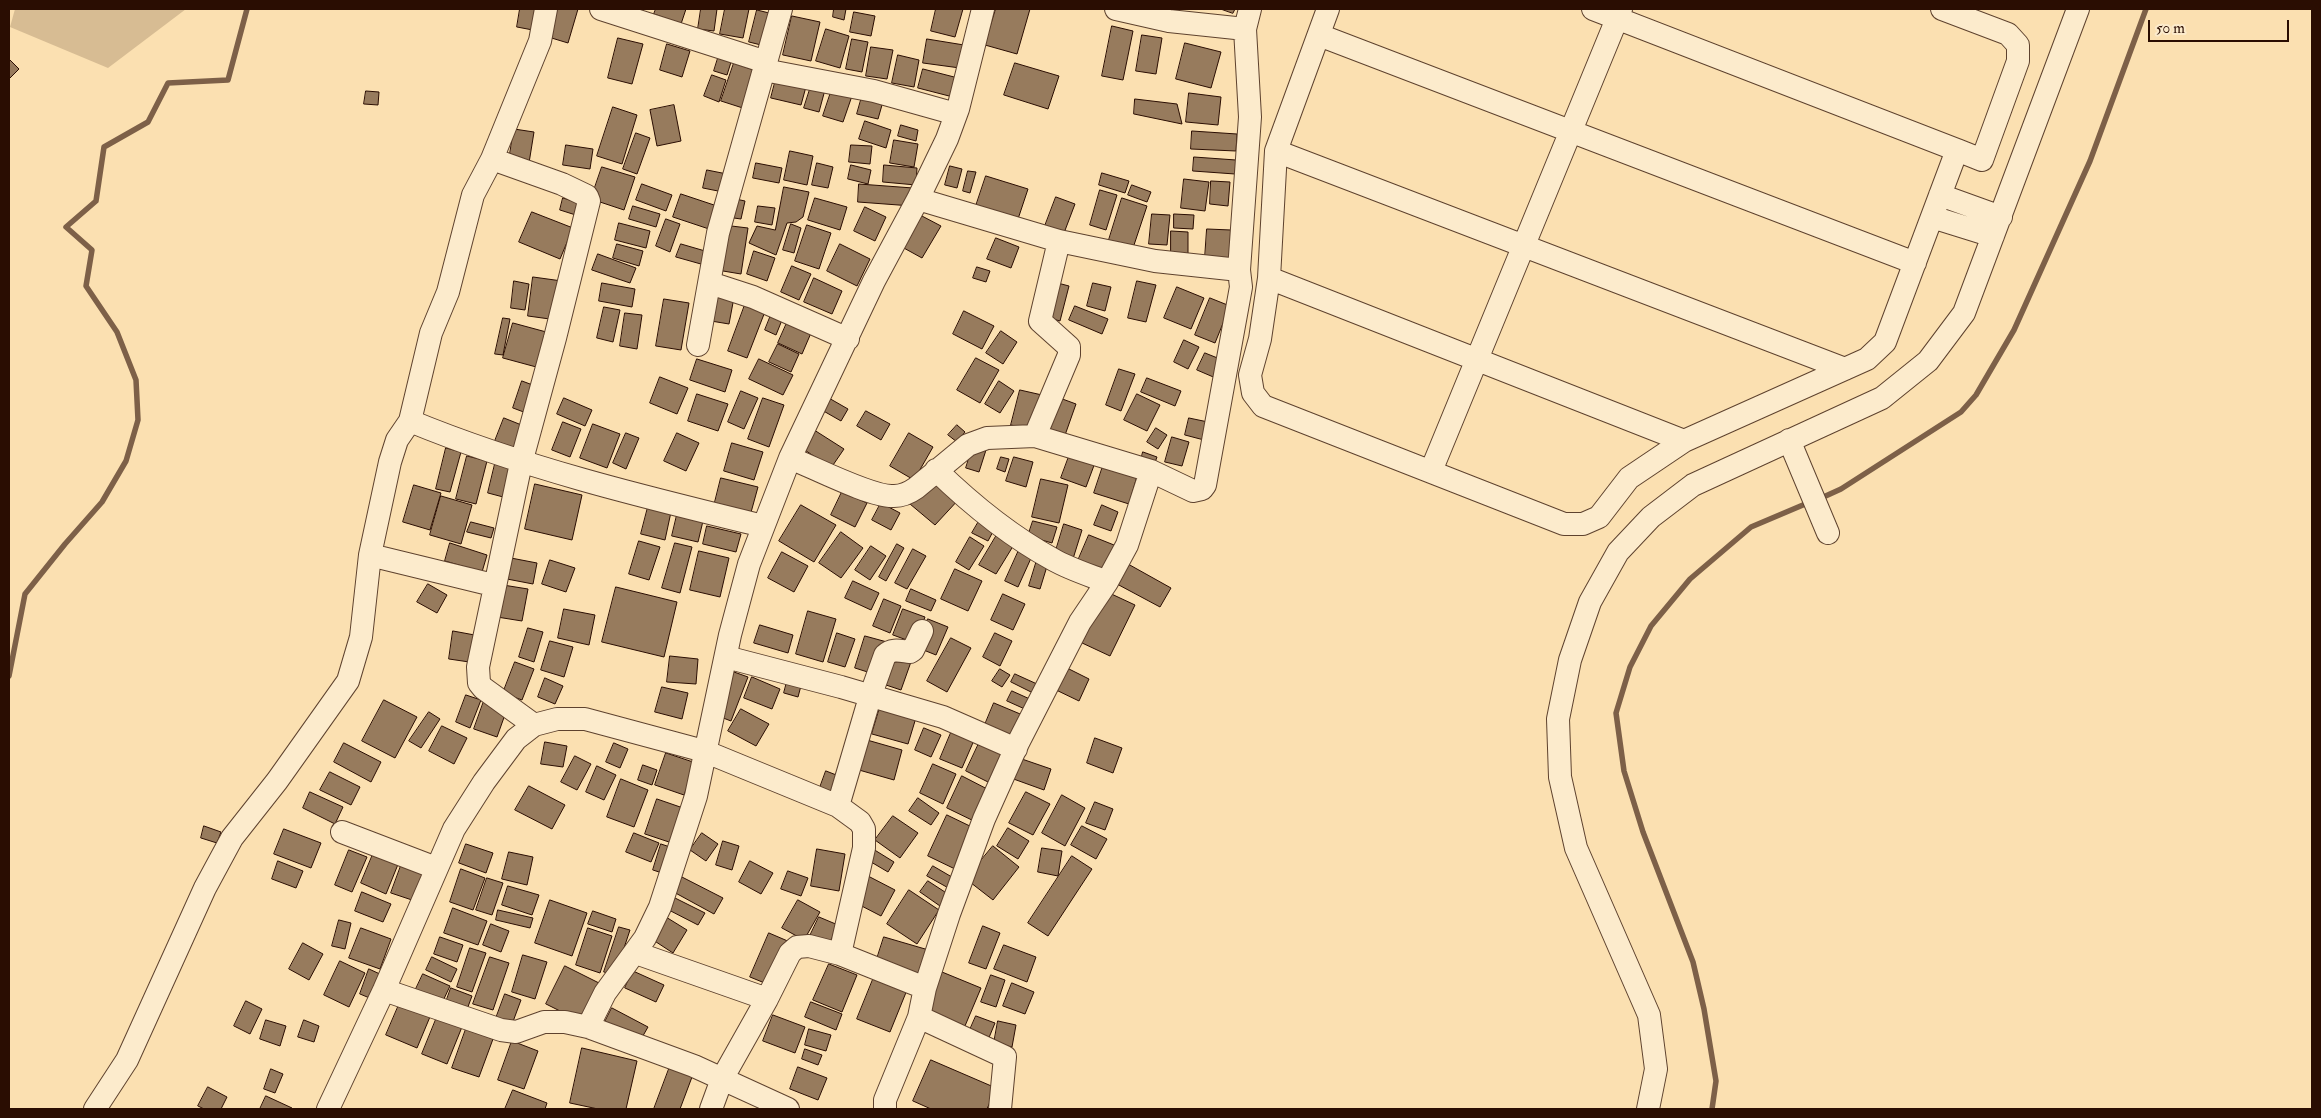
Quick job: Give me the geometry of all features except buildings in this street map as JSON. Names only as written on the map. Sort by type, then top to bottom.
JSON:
[{"type":"street","points":[[95,1109],[127,1060],[205,888],[232,838],[278,781],[348,681],[361,637],[370,555],[390,462],[397,440],[410,421],[431,333],[448,292],[473,195],[492,159],[540,41],[546,9]]},
{"type":"street","points":[[603,9],[765,66],[874,91],[956,114]]},
{"type":"street","points":[[698,345],[718,233],[781,9]]},
{"type":"street","points":[[588,1027],[605,993],[636,953],[656,914],[666,889],[696,796],[704,751],[749,564],[790,458],[874,282],[947,139],[956,114],[983,9]]},
{"type":"street","points":[[790,458],[877,494],[893,496],[906,494],[968,445],[987,438],[1035,436],[1151,471],[1193,491],[1198,491],[1204,486],[1241,287],[1239,270],[1250,117],[1248,19],[1169,21],[1116,9]]},
{"type":"street","points":[[1328,9],[1276,150],[1269,278],[1260,338],[1250,375],[1252,393],[1262,406],[1564,524],[1582,524],[1598,517],[1629,478],[1684,441],[1867,359],[1885,342],[1957,150]]},
{"type":"street","points":[[1593,9],[1619,13],[1982,160],[2018,61],[2018,45],[2008,34],[1942,9]]},
{"type":"street","points":[[1648,1109],[1656,1069],[1649,1015],[1576,848],[1560,778],[1558,718],[1570,660],[1590,602],[1618,552],[1652,517],[1692,486],[1882,398],[1928,361],[1964,312],[2078,9]]},
{"type":"street","points":[[1430,471],[1619,13]]},
{"type":"street","points":[[1319,35],[1915,263]]},
{"type":"street","points":[[1276,150],[1846,369]]},
{"type":"street","points":[[492,159],[571,188],[587,196],[589,201],[556,338],[521,463],[493,585],[478,667],[479,682],[483,688],[534,725]]},
{"type":"street","points":[[1940,195],[1997,227]]},
{"type":"street","points":[[918,199],[1060,241],[1155,260],[1239,270]]},
{"type":"street","points":[[1932,217],[1997,227]]},
{"type":"street","points":[[1035,436],[1069,355],[1068,347],[1040,321],[1060,241]]},
{"type":"street","points":[[1269,278],[1684,441]]},
{"type":"street","points":[[710,283],[753,297],[848,338]]},
{"type":"street","points":[[410,421],[521,463],[634,494],[763,526]]},
{"type":"street","points":[[1789,440],[1828,533]]},
{"type":"street","points":[[936,470],[965,499],[1018,537],[1055,561],[1107,582]]},
{"type":"street","points":[[885,1109],[885,1100],[919,1017],[925,988],[963,873],[1016,749],[1080,622],[1107,582],[1126,545],[1151,471]]},
{"type":"street","points":[[370,555],[493,585]]},
{"type":"street","points":[[838,806],[870,697],[885,655],[897,650],[910,652],[913,650],[922,630]]},
{"type":"street","points":[[726,658],[841,687],[943,717],[1016,749]]},
{"type":"street","points":[[334,1108],[454,830],[484,782],[516,739],[534,725],[557,720],[585,719],[704,751],[838,806],[860,822],[865,838],[862,863],[840,954]]},
{"type":"street","points":[[342,832],[436,868]]},
{"type":"street","points":[[711,1109],[722,1078],[767,999],[790,953],[797,947],[809,946],[840,954],[925,988]]},
{"type":"street","points":[[636,953],[767,999]]},
{"type":"street","points":[[384,990],[501,1030],[516,1032],[544,1022],[565,1022],[588,1027],[722,1078],[788,1109]]},
{"type":"street","points":[[919,1017],[1005,1057],[1000,1109]]},
{"type":"shaded area","points":[[15,9],[186,9],[108,68],[10,27]]},
{"type":"waterway","points":[[9,676],[25,594],[102,502],[126,461],[138,420],[136,380],[117,332],[86,286],[92,250],[66,227],[96,201],[104,147],[148,122],[168,83],[228,80],[247,9]]},
{"type":"waterway","points":[[1819,499],[1841,489],[1961,412],[1976,395],[2014,330],[2090,161],[2146,9]]},
{"type":"waterway","points":[[1712,1109],[1716,1081],[1704,1009],[1693,962],[1643,832],[1624,771],[1616,713],[1630,667],[1651,626],[1690,579],[1751,527],[1810,502]]}]
